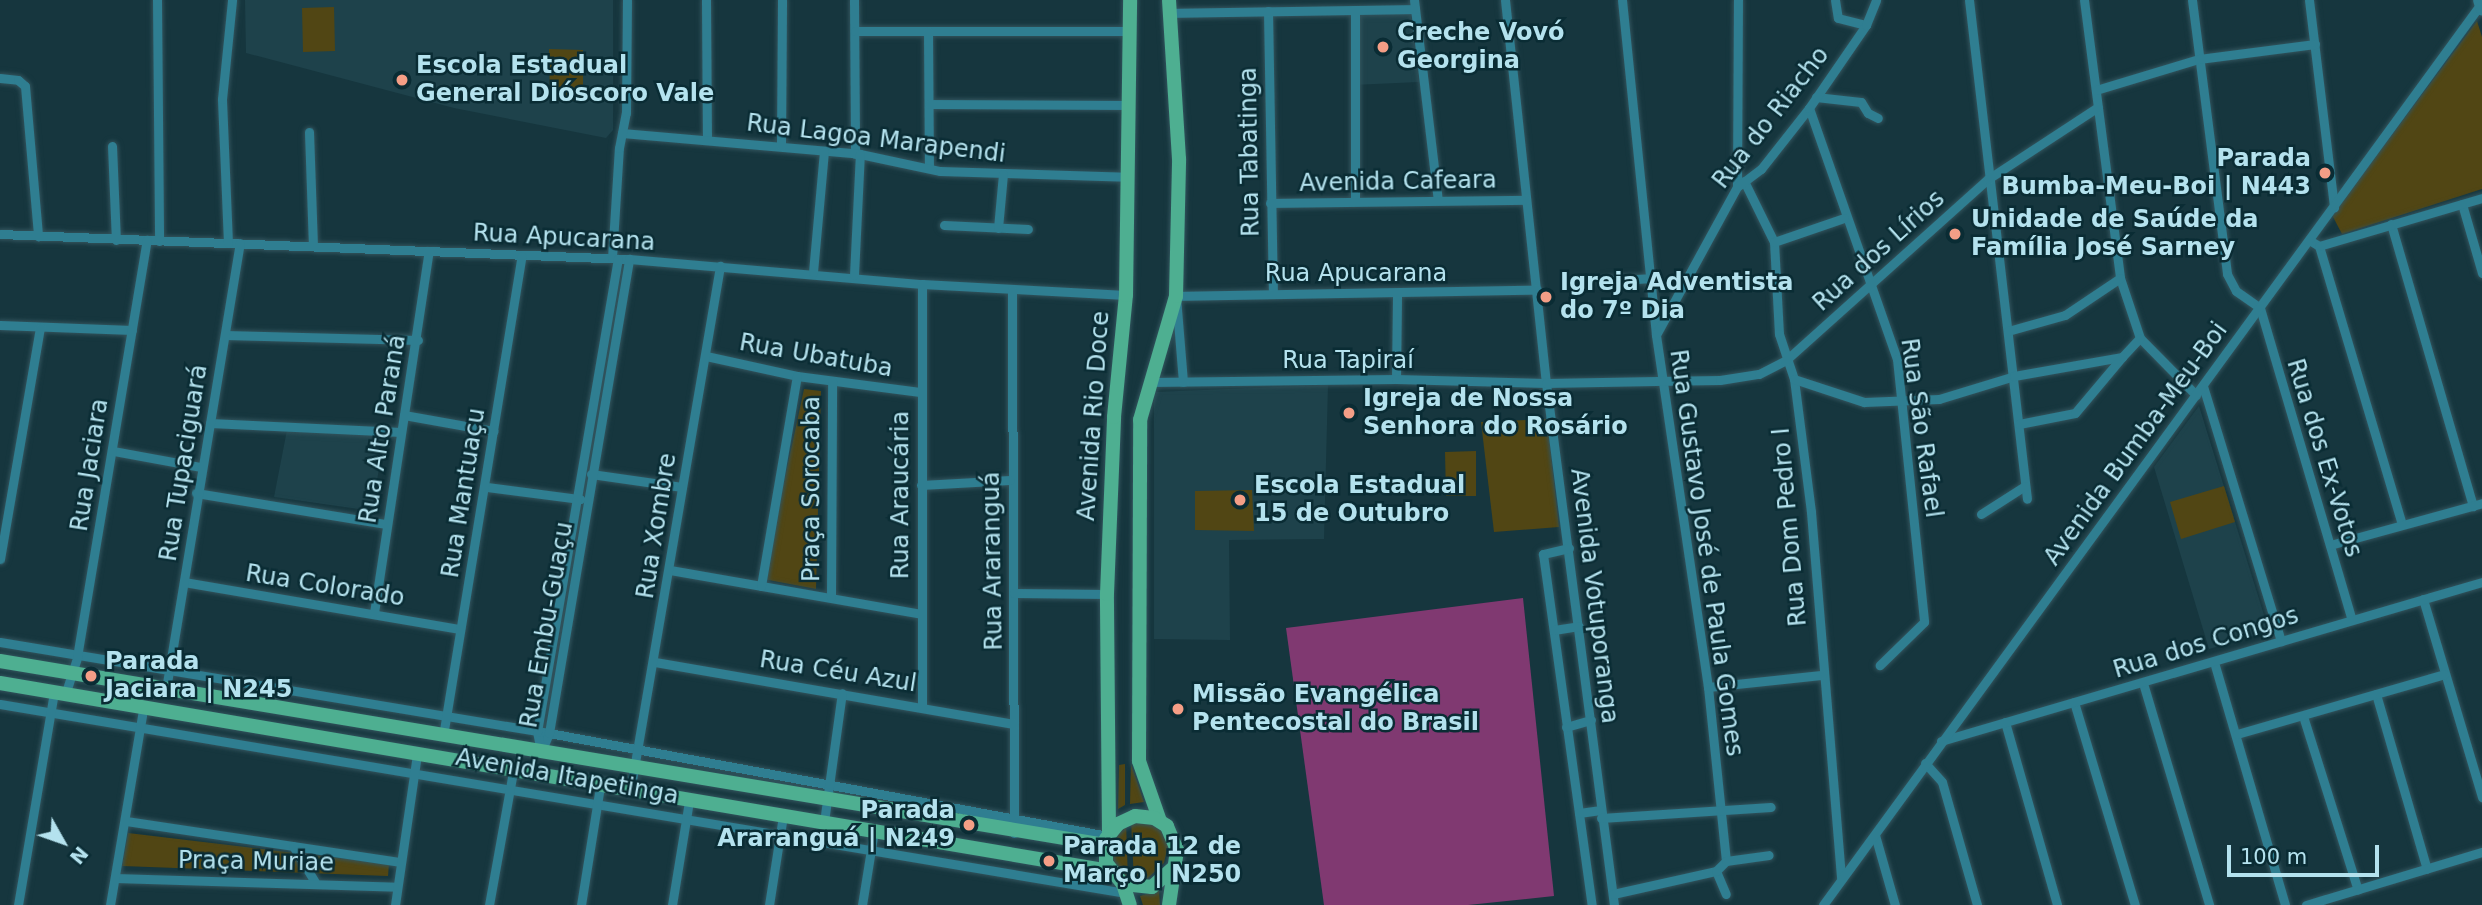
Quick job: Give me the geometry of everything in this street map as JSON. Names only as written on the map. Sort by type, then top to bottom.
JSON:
[{"type":"main road","name":"Avenida Rio Doce","points":[[1110,872],[1107,838],[1107,594],[1114,417],[1126,295],[1130,0]]},
{"type":"main road","name":"Avenida Rio Doce","points":[[1166,6],[1178,159],[1176,296],[1140,420],[1139,761],[1160,821],[1175,841],[1169,905]]},
{"type":"main road","name":"Avenida Itapetinga","points":[[0,661],[1014,833],[1107,838]]},
{"type":"main road","name":"Avenida Itapetinga","points":[[0,683],[143,710],[1110,872]]},
{"type":"main road","points":[[344,743],[347,719]]},
{"type":"main road","points":[[536,776],[541,752]]},
{"type":"main road","points":[[1107,838],[1129,818],[1160,821]]},
{"type":"main road","points":[[1110,872],[1127,894],[1153,887],[1174,867]]},
{"type":"street","points":[[157,0],[159,241]]},
{"type":"street","points":[[229,243],[222,99],[232,0]]},
{"type":"street","points":[[619,259],[622,132],[626,113],[627,0]]},
{"type":"street","points":[[706,0],[707,138]]},
{"type":"street","points":[[781,146],[782,0]]},
{"type":"street","points":[[854,0],[858,154],[854,275]]},
{"type":"street","name":"Avenida Votuporanga","points":[[1505,0],[1546,383],[1614,905]]},
{"type":"street","name":"Rua Gustavo José de Paula Gomes","points":[[1622,0],[1657,335],[1708,687],[1726,861]]},
{"type":"street","name":"Rua Dom Pedro I","points":[[1738,0],[1741,184],[1774,242],[1779,334],[1785,361],[1794,379],[1811,512],[1821,675],[1841,879]]},
{"type":"street","points":[[1835,0],[1838,18],[1866,25]]},
{"type":"street","name":"Rua do Riacho","points":[[1657,335],[1741,184],[1761,169],[1808,108],[1866,25],[1876,0]]},
{"type":"street","points":[[1969,0],[2027,499]]},
{"type":"street","points":[[2084,0],[2120,278],[2140,338],[2196,395]]},
{"type":"street","points":[[2192,0],[2227,274],[2236,291],[2260,308]]},
{"type":"street","points":[[2309,0],[2334,207]]},
{"type":"street","points":[[1166,6],[1268,11],[1355,10],[1414,4],[1438,200]]},
{"type":"street","name":"Avenida Bumba-Meu-Boi","points":[[1823,905],[2481,5]]},
{"type":"street","points":[[1355,10],[1355,201]]},
{"type":"street","name":"Rua Tabatinga","points":[[1268,11],[1273,293]]},
{"type":"street","points":[[928,30],[929,168]]},
{"type":"street","points":[[855,31],[1130,32]]},
{"type":"street","points":[[2096,90],[2199,59],[2315,44]]},
{"type":"street","points":[[0,78],[18,80],[24,86],[38,236]]},
{"type":"street","points":[[1816,97],[1861,102],[1868,113],[1878,118]]},
{"type":"street","points":[[929,104],[1128,105]]},
{"type":"street","name":"Rua dos Lírios","points":[[1546,383],[1759,374],[1785,361],[1988,179],[2098,107]]},
{"type":"street","name":"Rua São Rafael","points":[[1808,108],[1844,218],[1895,351],[1903,403],[1924,614],[1914,636],[1880,665]]},
{"type":"street","points":[[309,132],[313,246]]},
{"type":"street","name":"Rua Lagoa Marapendi","points":[[622,132],[824,150],[929,168],[1003,174],[1126,177]]},
{"type":"street","points":[[112,146],[116,240]]},
{"type":"street","points":[[813,272],[824,150]]},
{"type":"street","points":[[998,228],[1003,174]]},
{"type":"street","points":[[2319,246],[2482,198]]},
{"type":"street","name":"Avenida Cafeara","points":[[1270,203],[1526,200]]},
{"type":"street","points":[[2462,204],[2482,273]]},
{"type":"street","points":[[1774,242],[1844,218]]},
{"type":"street","points":[[2330,545],[2477,504],[2391,224]]},
{"type":"street","points":[[943,225],[1028,229]]},
{"type":"street","name":"Rua Apucarana","points":[[0,234],[619,259],[854,275],[922,284],[1126,295]]},
{"type":"street","name":"Rua Jaciara","points":[[18,905],[50,711],[73,673],[77,657],[146,240]]},
{"type":"street","points":[[2309,240],[2319,246],[2402,524]]},
{"type":"street","name":"Rua Tupaciguará","points":[[166,689],[200,467],[240,243]]},
{"type":"street","name":"Rua Alto Paraná","points":[[374,613],[386,524],[418,340],[429,251]]},
{"type":"street","name":"Rua Mantuaçu","points":[[443,736],[522,256]]},
{"type":"street","name":"Rua Embu-Guaçu","points":[[541,752],[537,732],[619,259]]},
{"type":"street","name":"Rua Embu-Guaçu","points":[[541,752],[549,733],[589,500],[619,259]]},
{"type":"street","name":"Rua Xombre","points":[[630,792],[655,662],[720,267]]},
{"type":"street","points":[[1602,281],[1653,278]]},
{"type":"street","points":[[2008,331],[2065,315],[2120,278]]},
{"type":"street","name":"Rua Araucária","points":[[922,284],[922,705]]},
{"type":"street","name":"Rua Araranguá","points":[[1012,290],[1010,480],[1014,593],[1014,833]]},
{"type":"street","name":"Rua Apucarana","points":[[1176,296],[1537,290]]},
{"type":"street","points":[[1396,294],[1396,379]]},
{"type":"street","name":"Avenida Rio Doce","points":[[1176,296],[1183,382]]},
{"type":"street","name":"Rua dos Ex-Votos","points":[[2260,308],[2352,620]]},
{"type":"street","points":[[0,325],[132,330]]},
{"type":"street","points":[[0,553],[40,327]]},
{"type":"street","points":[[225,335],[418,340]]},
{"type":"street","points":[[2019,424],[2075,413],[2140,338]]},
{"type":"street","name":"Rua Ubatuba","points":[[706,356],[797,376],[920,392]]},
{"type":"street","points":[[1794,379],[1864,402],[1903,403],[1939,399],[2014,376],[2122,356]]},
{"type":"street","name":"Praça Sorocaba","points":[[761,586],[797,376]]},
{"type":"street","name":"Rua Tapiraí","points":[[1150,382],[1396,379],[1546,383]]},
{"type":"street","name":"Praça Sorocaba","points":[[831,597],[832,381]]},
{"type":"street","points":[[2203,386],[2281,641]]},
{"type":"street","points":[[404,415],[494,431]]},
{"type":"street","points":[[209,423],[401,432]]},
{"type":"street","points":[[113,451],[200,467]]},
{"type":"street","points":[[581,472],[682,487]]},
{"type":"street","points":[[921,485],[1010,480]]},
{"type":"street","points":[[1981,514],[2025,486]]},
{"type":"street","points":[[486,487],[589,500]]},
{"type":"street","points":[[196,493],[386,524]]},
{"type":"street","name":"Avenida Votuporanga","points":[[1569,548],[1543,554],[1592,905]]},
{"type":"street","points":[[670,570],[921,614]]},
{"type":"street","name":"Rua Colorado","points":[[184,582],[460,629]]},
{"type":"street","name":"Rua dos Congos","points":[[1941,741],[2482,582]]},
{"type":"street","points":[[1014,593],[1107,594]]},
{"type":"street","points":[[2423,599],[2482,797]]},
{"type":"street","points":[[1554,630],[1579,626]]},
{"type":"street","name":"Avenida Itapetinga","points":[[0,642],[77,657],[549,733],[639,752],[1014,816],[1107,838]]},
{"type":"street","name":"Rua Céu Azul","points":[[655,662],[922,705],[1014,724]]},
{"type":"street","points":[[2214,662],[2237,734],[2284,905]]},
{"type":"street","points":[[2237,734],[2445,674]]},
{"type":"street","points":[[1708,687],[1821,675]]},
{"type":"street","points":[[2143,683],[2209,905]]},
{"type":"street","points":[[824,822],[842,693]]},
{"type":"street","points":[[2376,695],[2427,869]]},
{"type":"street","points":[[2074,702],[2134,905]]},
{"type":"street","name":"Avenida Itapetinga","points":[[0,704],[1127,894]]},
{"type":"street","points":[[110,905],[143,710]]},
{"type":"street","points":[[2303,716],[2358,890]]},
{"type":"street","points":[[1566,727],[1591,720]]},
{"type":"street","points":[[2005,722],[2056,905]]},
{"type":"street","points":[[395,905],[417,755]]},
{"type":"street","points":[[1925,763],[1942,782],[1977,905]]},
{"type":"street","points":[[489,905],[513,771]]},
{"type":"street","points":[[581,905],[600,787]]},
{"type":"street","points":[[673,905],[689,801]]},
{"type":"street","points":[[1579,813],[1721,812],[1771,807]]},
{"type":"street","points":[[769,905],[783,816]]},
{"type":"street","name":"Praça Muriae","points":[[126,821],[401,862]]},
{"type":"street","points":[[862,905],[874,831]]},
{"type":"street","points":[[1875,835],[1895,905]]},
{"type":"street","points":[[293,846],[315,882]]},
{"type":"street","points":[[2306,905],[2482,852]]},
{"type":"street","points":[[1613,894],[1716,871],[1726,861],[1769,855]]},
{"type":"street","points":[[1716,871],[1726,894]]},
{"type":"street","name":"Praça Muriae","points":[[115,878],[315,882],[397,887]]},
{"type":"shaded area","points":[[245,0],[613,0],[613,130],[606,138],[454,108],[246,53]]},
{"type":"shaded area","points":[[334,7],[335,51],[303,52],[302,8]]},
{"type":"shaded area","name":"Creche Vovó Georgina","points":[[1410,9],[1419,82],[1353,85],[1351,11]]},
{"type":"shaded area","points":[[2477,21],[2482,37],[2482,189],[2342,234],[2332,215]]},
{"type":"shaded area","points":[[549,49],[583,50],[583,101],[550,100]]},
{"type":"shaded area","name":"Escola Estadual 15 de Outubro","points":[[1328,385],[1324,539],[1229,540],[1230,640],[1154,639],[1154,392]]},
{"type":"shaded area","points":[[804,389],[821,391],[816,589],[763,579]]},
{"type":"shaded area","points":[[2199,406],[2269,631],[2209,649],[2154,467]]},
{"type":"shaded area","points":[[1547,419],[1559,527],[1494,532],[1481,422]]},
{"type":"shaded area","points":[[287,430],[392,436],[390,447],[383,446],[373,503],[381,505],[380,512],[274,497]]},
{"type":"shaded area","points":[[1476,451],[1476,496],[1446,496],[1445,452]]},
{"type":"shaded area","points":[[2224,486],[2235,522],[2181,539],[2170,502]]},
{"type":"shaded area","points":[[1252,490],[1254,531],[1195,530],[1195,491]]},
{"type":"shaded area","points":[[1523,598],[1554,896],[1468,905],[1324,905],[1286,628]]},
{"type":"shaded area","points":[[1125,764],[1125,805],[1118,809],[1119,765]]},
{"type":"shaded area","points":[[1131,764],[1144,802],[1130,804]]},
{"type":"shaded area","points":[[1139,818],[1163,829],[1169,840],[1164,863],[1145,881],[1134,881],[1131,820]]},
{"type":"shaded area","points":[[1126,822],[1128,880],[1121,877],[1107,851]]},
{"type":"shaded area","points":[[128,833],[389,864],[388,876],[122,866]]},
{"type":"shaded area","points":[[1159,890],[1160,905],[1143,905],[1140,896]]},
{"type":"place","name":"Creche Vovó Georgina","points":[[1383,47]]},
{"type":"place","name":"Escola Estadual General Dióscoro Vale","points":[[402,80]]},
{"type":"place","name":"Parada Bumba-Meu-Boi | N443","points":[[2325,173]]},
{"type":"place","name":"Unidade de Saúde da Família José Sarney","points":[[1955,234]]},
{"type":"place","name":"Igreja Adventista do 7º Dia","points":[[1546,297]]},
{"type":"place","name":"Igreja de Nossa Senhora do Rosário","points":[[1349,413]]},
{"type":"place","name":"Escola Estadual 15 de Outubro","points":[[1240,500]]},
{"type":"place","name":"Parada Jaciara | N245","points":[[91,676]]},
{"type":"place","name":"Missão Evangélica Pentecostal do Brasil","points":[[1178,709]]},
{"type":"place","name":"Parada Araranguá | N249","points":[[969,825]]},
{"type":"place","name":"Parada 12 de Março | N250","points":[[1049,861]]}]
